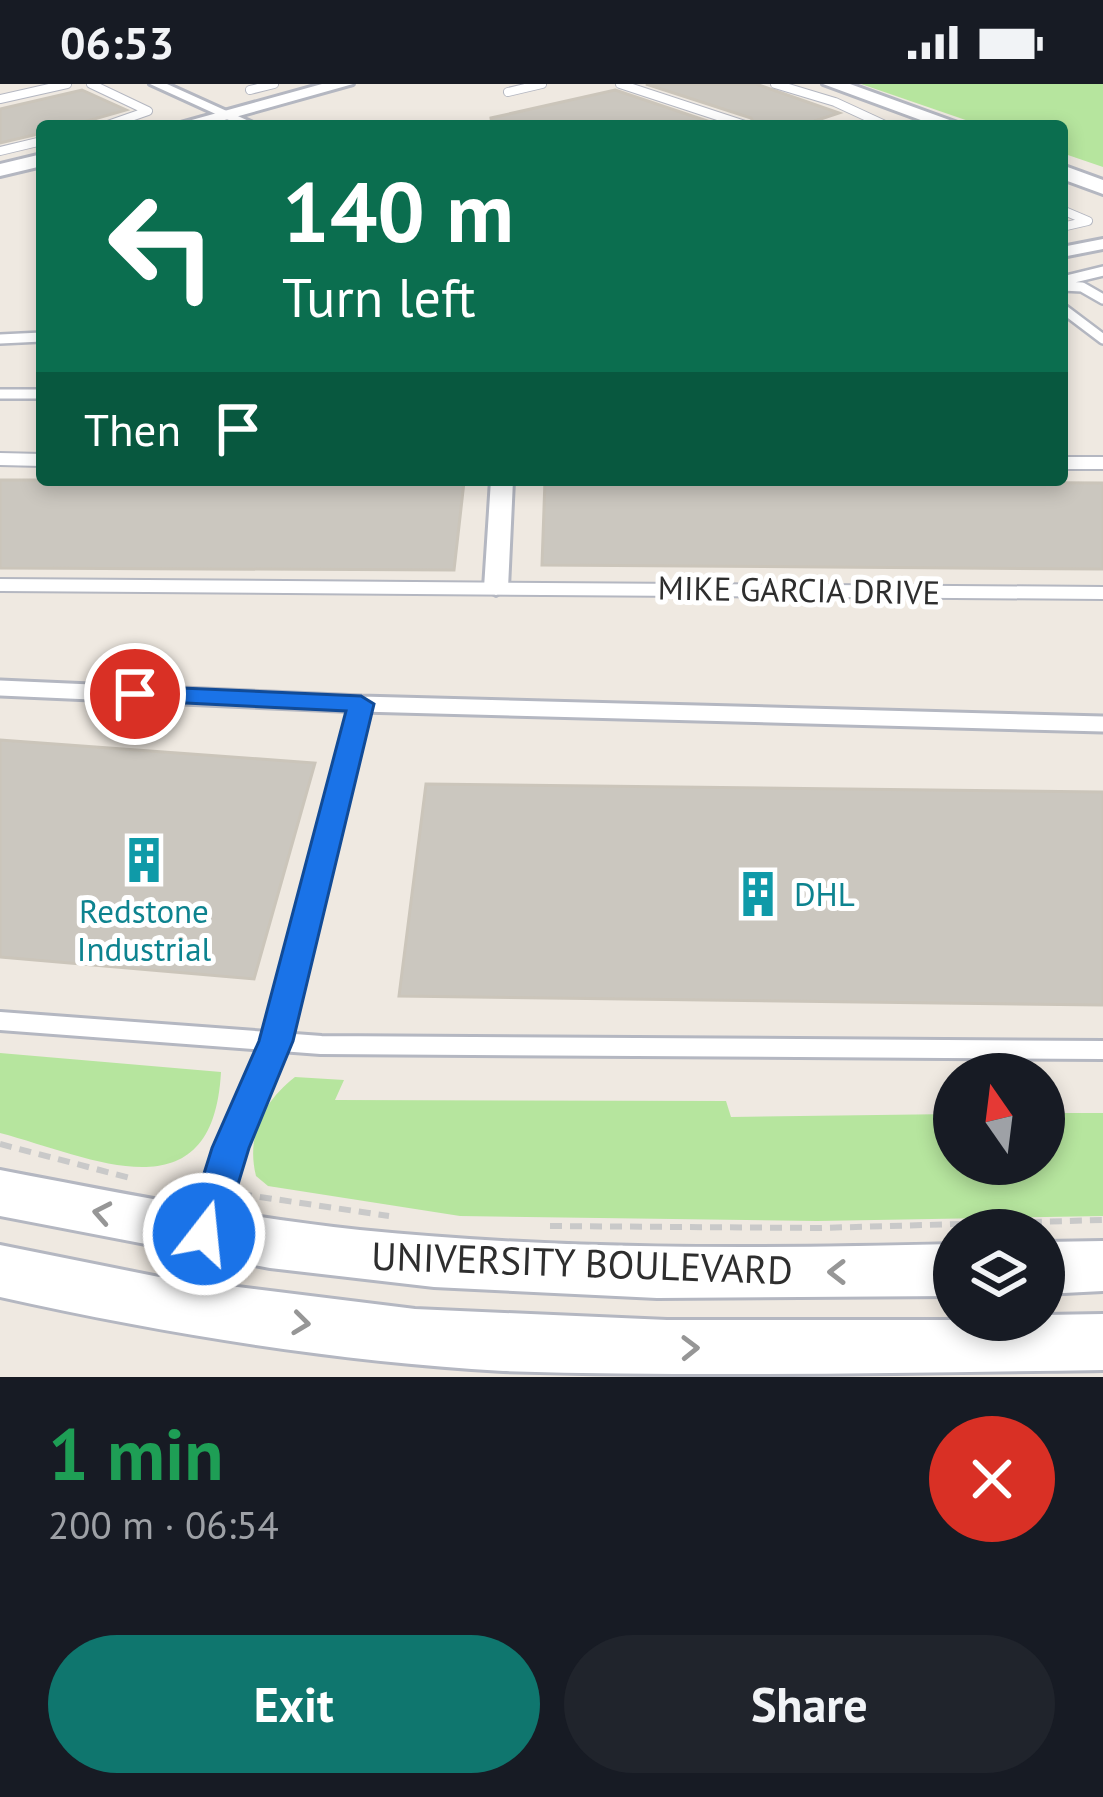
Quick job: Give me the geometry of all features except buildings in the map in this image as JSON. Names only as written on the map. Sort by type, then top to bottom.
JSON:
[{"type":"main road","points":[[204,120],[344,84]]},
{"type":"main road","points":[[832,84],[939,120]]},
{"type":"main road","points":[[0,170],[36,161]]},
{"type":"main road","points":[[1068,173],[1103,188]]},
{"type":"main road","name":"UNIVERSITY BOULEVARD","points":[[0,1192],[210,1212],[487,1267],[933,1270]]},
{"type":"main road","points":[[1065,1267],[1103,1266]]},
{"type":"main road","points":[[0,1271],[122,1299],[370,1331],[664,1348],[1103,1342]]},
{"type":"street","points":[[156,84],[240,120]]},
{"type":"street","points":[[1068,251],[1103,244]]},
{"type":"street","points":[[496,588],[502,486]]},
{"type":"lane","points":[[0,99],[67,84]]},
{"type":"lane","points":[[91,84],[148,111],[122,120]]},
{"type":"lane","points":[[250,90],[274,84]]},
{"type":"lane","points":[[508,92],[542,84]]},
{"type":"lane","points":[[620,84],[730,120]]},
{"type":"lane","points":[[775,84],[835,102],[872,120]]},
{"type":"lane","points":[[0,152],[36,143]]},
{"type":"lane","points":[[1068,213],[1088,221],[1068,226]]},
{"type":"lane","points":[[1068,281],[1103,271]]},
{"type":"lane","points":[[1068,284],[1103,299]]},
{"type":"lane","points":[[1068,312],[1103,338]]},
{"type":"lane","points":[[0,339],[36,337]]},
{"type":"lane","points":[[0,394],[36,394]]},
{"type":"lane","points":[[0,459],[36,460]]},
{"type":"lane","points":[[1068,463],[1103,463]]},
{"type":"lane","name":"MIKE GARCIA DRIVE","points":[[0,585],[1103,593]]},
{"type":"lane","points":[[0,688],[361,704],[1103,724]]},
{"type":"lane","points":[[185,1309],[210,1212],[276,1041],[361,704]]},
{"type":"lane","points":[[0,1021],[276,1041],[1103,1050]]},
{"type":"path","points":[[0,1144],[155,1184],[210,1212],[393,1216]]},
{"type":"path","points":[[531,1226],[819,1228],[1103,1220]]},
{"type":"green space","points":[[861,84],[1103,84],[1103,167],[1068,155],[1068,120],[966,120]]},
{"type":"green space","points":[[0,1053],[221,1072],[213,1118],[196,1147],[172,1163],[142,1167],[108,1163],[0,1133]]},
{"type":"green space","points":[[295,1077],[344,1080],[335,1100],[726,1101],[731,1117],[933,1114],[933,1185],[1065,1185],[1065,1113],[1103,1113],[1103,1216],[1065,1217],[1065,1209],[933,1209],[933,1219],[817,1221],[460,1216],[268,1186],[256,1176],[253,1147],[260,1121],[274,1097]]},
{"type":"place","name":"Redstone Industrial","points":[[144,860]]},
{"type":"place","name":"DHL","points":[[758,894]]},
{"type":"route","points":[[135,694],[361,704],[276,1041],[230,1148],[204,1234]]}]
